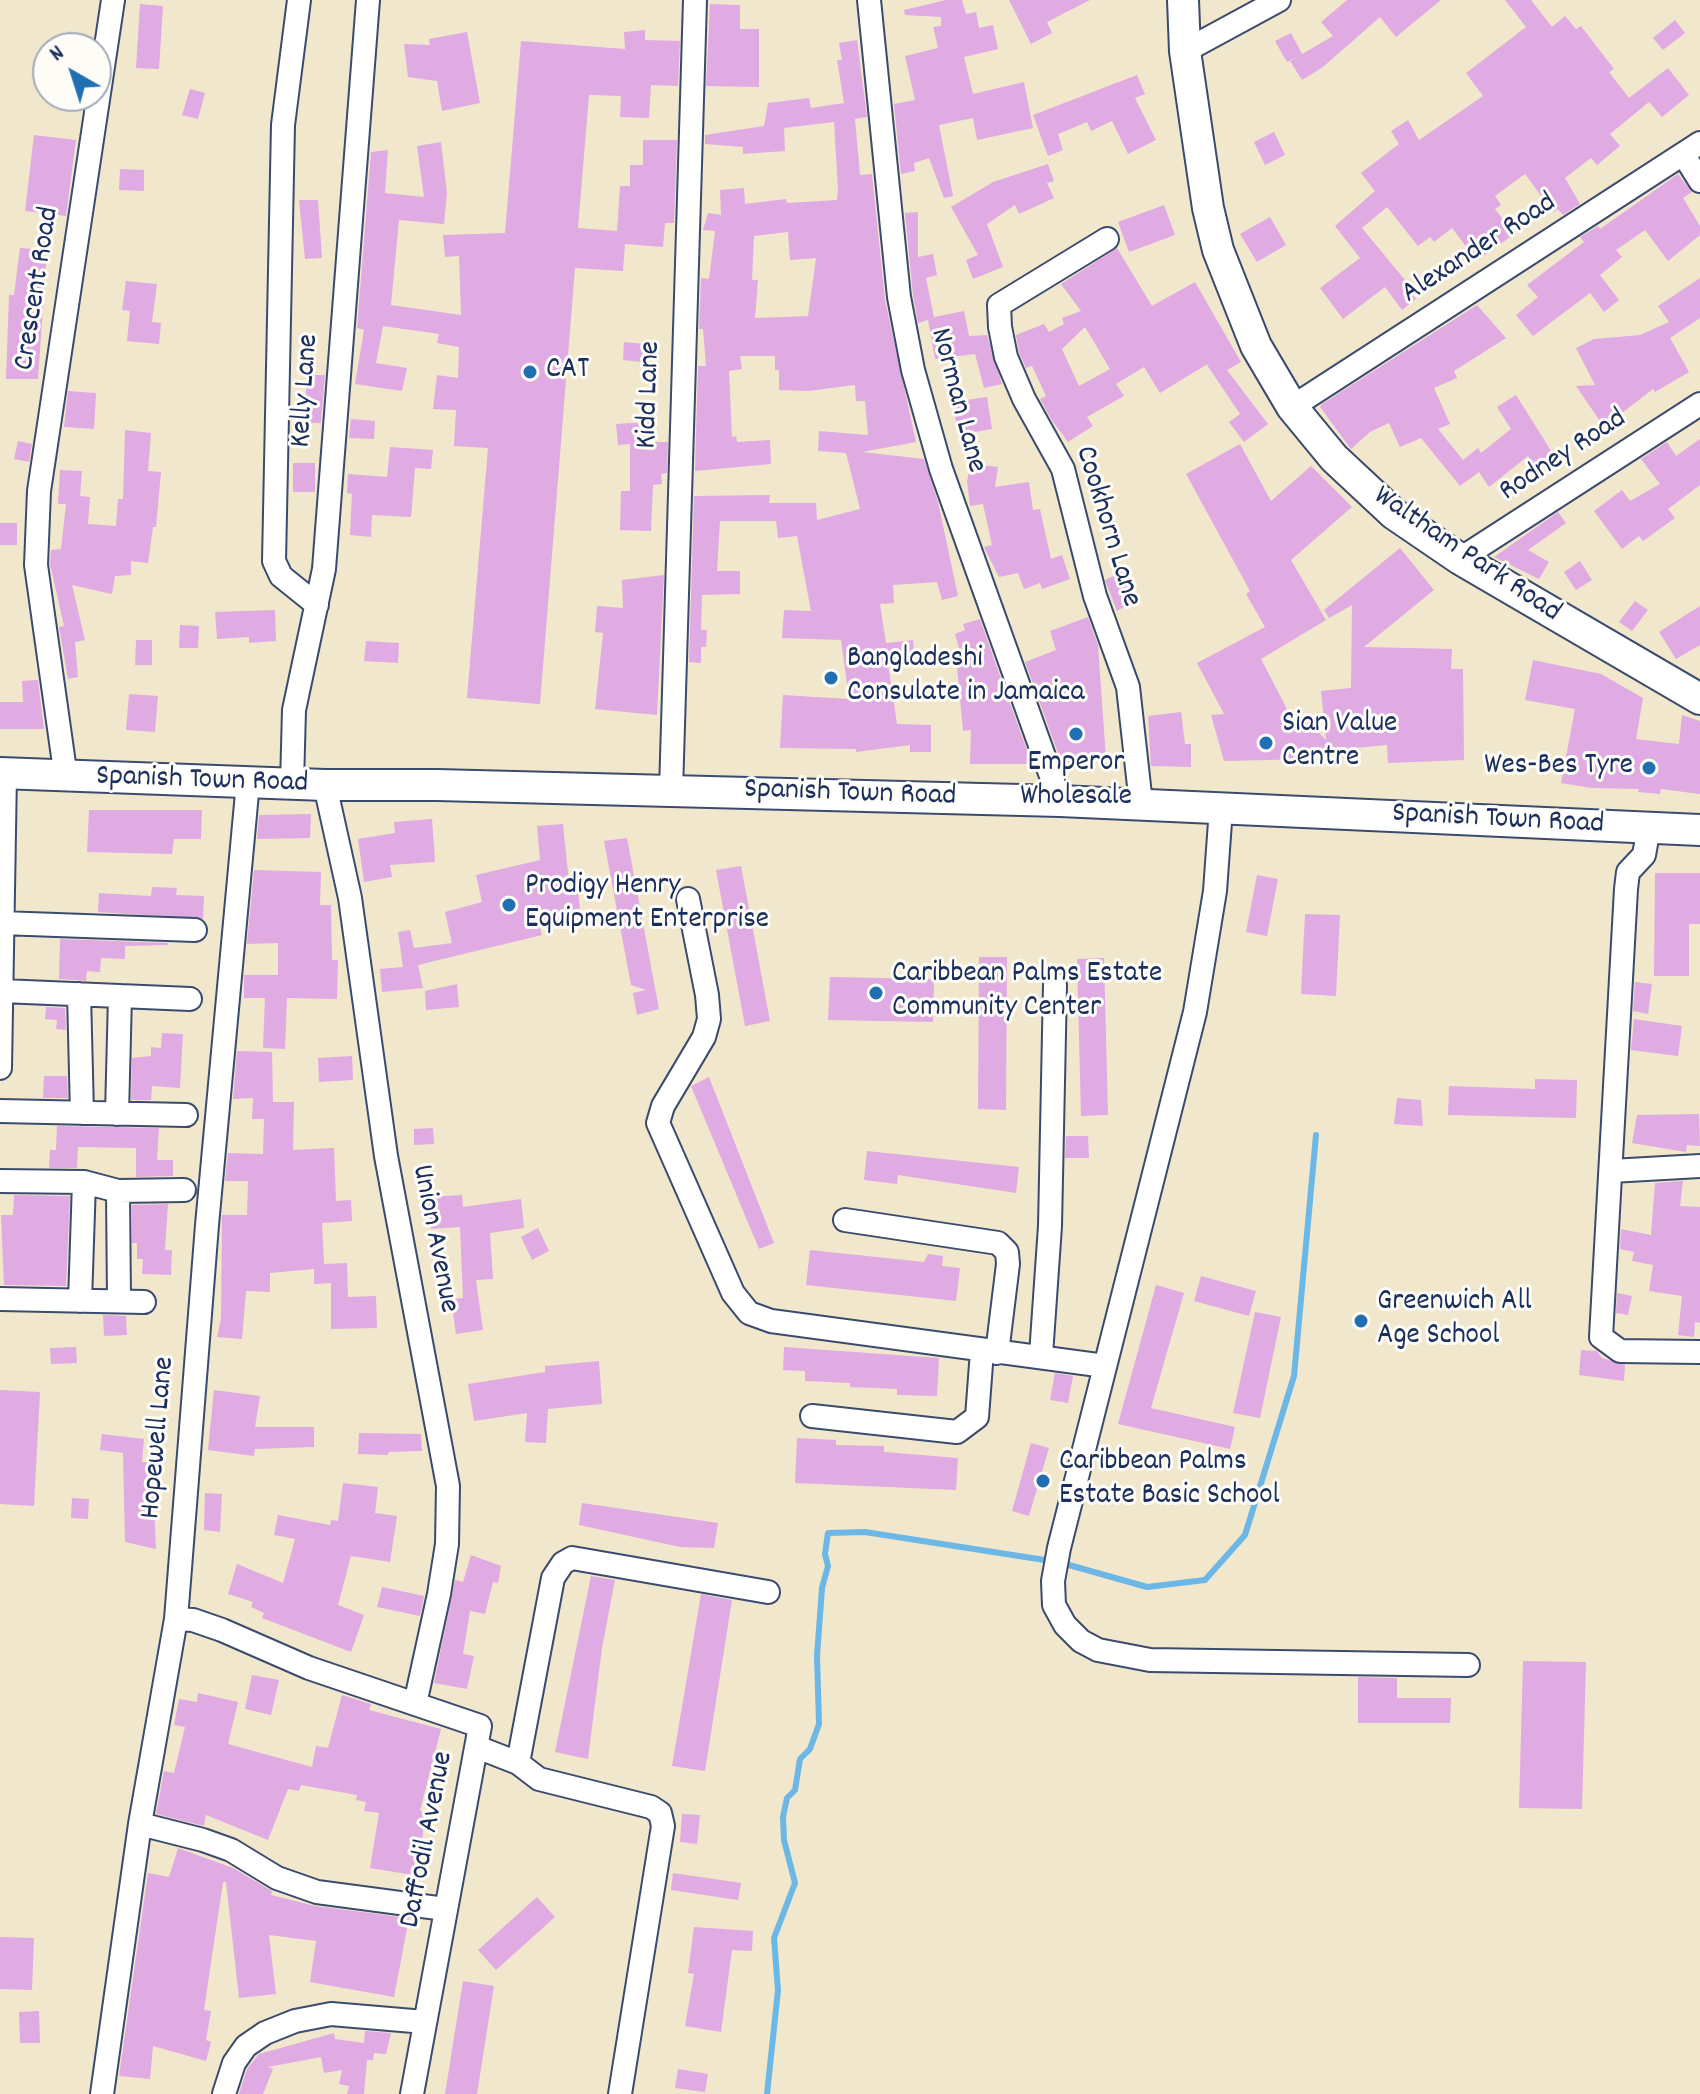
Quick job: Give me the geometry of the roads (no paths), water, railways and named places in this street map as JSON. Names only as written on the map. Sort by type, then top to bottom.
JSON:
[{"type":"main road","name":"Waltham Park Road","points":[[1183,0],[1185,51],[1218,250],[1256,346],[1292,407],[1368,492],[1460,559],[1694,691]]},
{"type":"main road","name":"Spanish Town Road","points":[[2,773],[66,778],[325,785],[1060,801],[1700,830]]},
{"type":"street","name":"Crescent Road","points":[[66,778],[36,565],[39,491],[113,0]]},
{"type":"street","points":[[299,0],[283,125],[274,561],[281,576],[317,605]]},
{"type":"street","name":"Kelly Lane","points":[[292,784],[294,710],[324,569],[368,0]]},
{"type":"street","name":"Kidd Lane","points":[[671,791],[695,0]]},
{"type":"street","name":"Norman Lane","points":[[869,0],[899,297],[913,370],[941,469],[1060,801]]},
{"type":"street","points":[[1185,51],[1279,0]]},
{"type":"street","points":[[1691,148],[1700,181]]},
{"type":"street","name":"Alexander Road","points":[[1292,407],[1691,148]]},
{"type":"street","name":"Cookhorn Lane","points":[[1107,239],[999,305],[1000,327],[1006,357],[1024,399],[1063,469],[1095,596],[1128,687],[1141,804]]},
{"type":"street","name":"Rodney Road","points":[[1460,559],[1700,404]]},
{"type":"street","points":[[0,1068],[2,773]]},
{"type":"street","name":"Hopewell Lane","points":[[102,2094],[140,1824],[176,1619],[205,1241],[248,782]]},
{"type":"street","name":"Union Avenue","points":[[325,785],[350,898],[386,1156],[448,1486],[447,1544],[415,1704]]},
{"type":"street","points":[[1221,808],[1215,891],[1195,1012],[1053,1581],[1054,1605],[1065,1625],[1081,1641],[1098,1650],[1150,1660],[1468,1665]]},
{"type":"street","points":[[1649,827],[1644,855],[1628,872],[1626,889],[1601,1337],[1620,1351],[1700,1352]]},
{"type":"street","points":[[688,899],[709,1019],[704,1037],[663,1106],[658,1123],[733,1293],[749,1313],[771,1321],[1105,1366]]},
{"type":"street","points":[[1,923],[195,930]]},
{"type":"street","points":[[2,979],[79,994],[190,999]]},
{"type":"street","points":[[1041,1355],[1050,1226],[1055,985]]},
{"type":"street","points":[[79,994],[82,1113]]},
{"type":"street","points":[[117,1114],[120,996]]},
{"type":"street","points":[[0,1111],[186,1115]]},
{"type":"street","points":[[1611,1171],[1700,1166]]},
{"type":"street","points":[[0,1181],[84,1182],[118,1191],[184,1190]]},
{"type":"street","points":[[80,1301],[84,1182]]},
{"type":"street","points":[[118,1191],[119,1301]]},
{"type":"street","points":[[812,1416],[957,1432],[977,1417],[1008,1264],[1007,1252],[998,1243],[845,1220]]},
{"type":"street","points":[[0,1299],[144,1302]]},
{"type":"street","points":[[518,1763],[553,1578],[563,1563],[572,1558],[768,1592]]},
{"type":"street","name":"Daffodil Avenue","points":[[176,1619],[193,1620],[222,1630],[309,1668],[480,1726],[412,2094]]},
{"type":"street","points":[[477,1747],[518,1763],[539,1779],[651,1807],[660,1813],[663,1826],[620,2094]]},
{"type":"street","points":[[140,1824],[231,1850],[277,1878],[317,1892],[445,1909]]},
{"type":"street","points":[[224,2094],[234,2063],[246,2046],[265,2033],[295,2021],[342,2014],[425,2022]]},
{"type":"waterway","points":[[1062,1563],[1147,1587],[1205,1580],[1245,1535],[1294,1376],[1316,1135]]},
{"type":"waterway","points":[[767,2094],[778,1990],[774,1938],[795,1883],[784,1840],[783,1817],[787,1798],[795,1790],[800,1759],[810,1749],[819,1724],[817,1656],[822,1588],[828,1566],[825,1554],[828,1533],[865,1532],[1051,1561]]},
{"type":"place","name":"CAT","points":[[530,372]]},
{"type":"place","name":"Bangladeshi Consulate in Jamaica","points":[[831,678]]},
{"type":"place","name":"Emperor Wholesale","points":[[1076,734]]},
{"type":"place","name":"Sian Value Centre","points":[[1266,743]]},
{"type":"place","name":"Wes-Bes Tyre","points":[[1649,768]]},
{"type":"place","name":"Prodigy Henry Equipment Enterprise","points":[[509,905]]},
{"type":"place","name":"Caribbean Palms Estate Community Center","points":[[876,993]]},
{"type":"place","name":"Greenwich All Age School","points":[[1361,1321]]},
{"type":"place","name":"Caribbean Palms Estate Basic School","points":[[1043,1481]]}]
